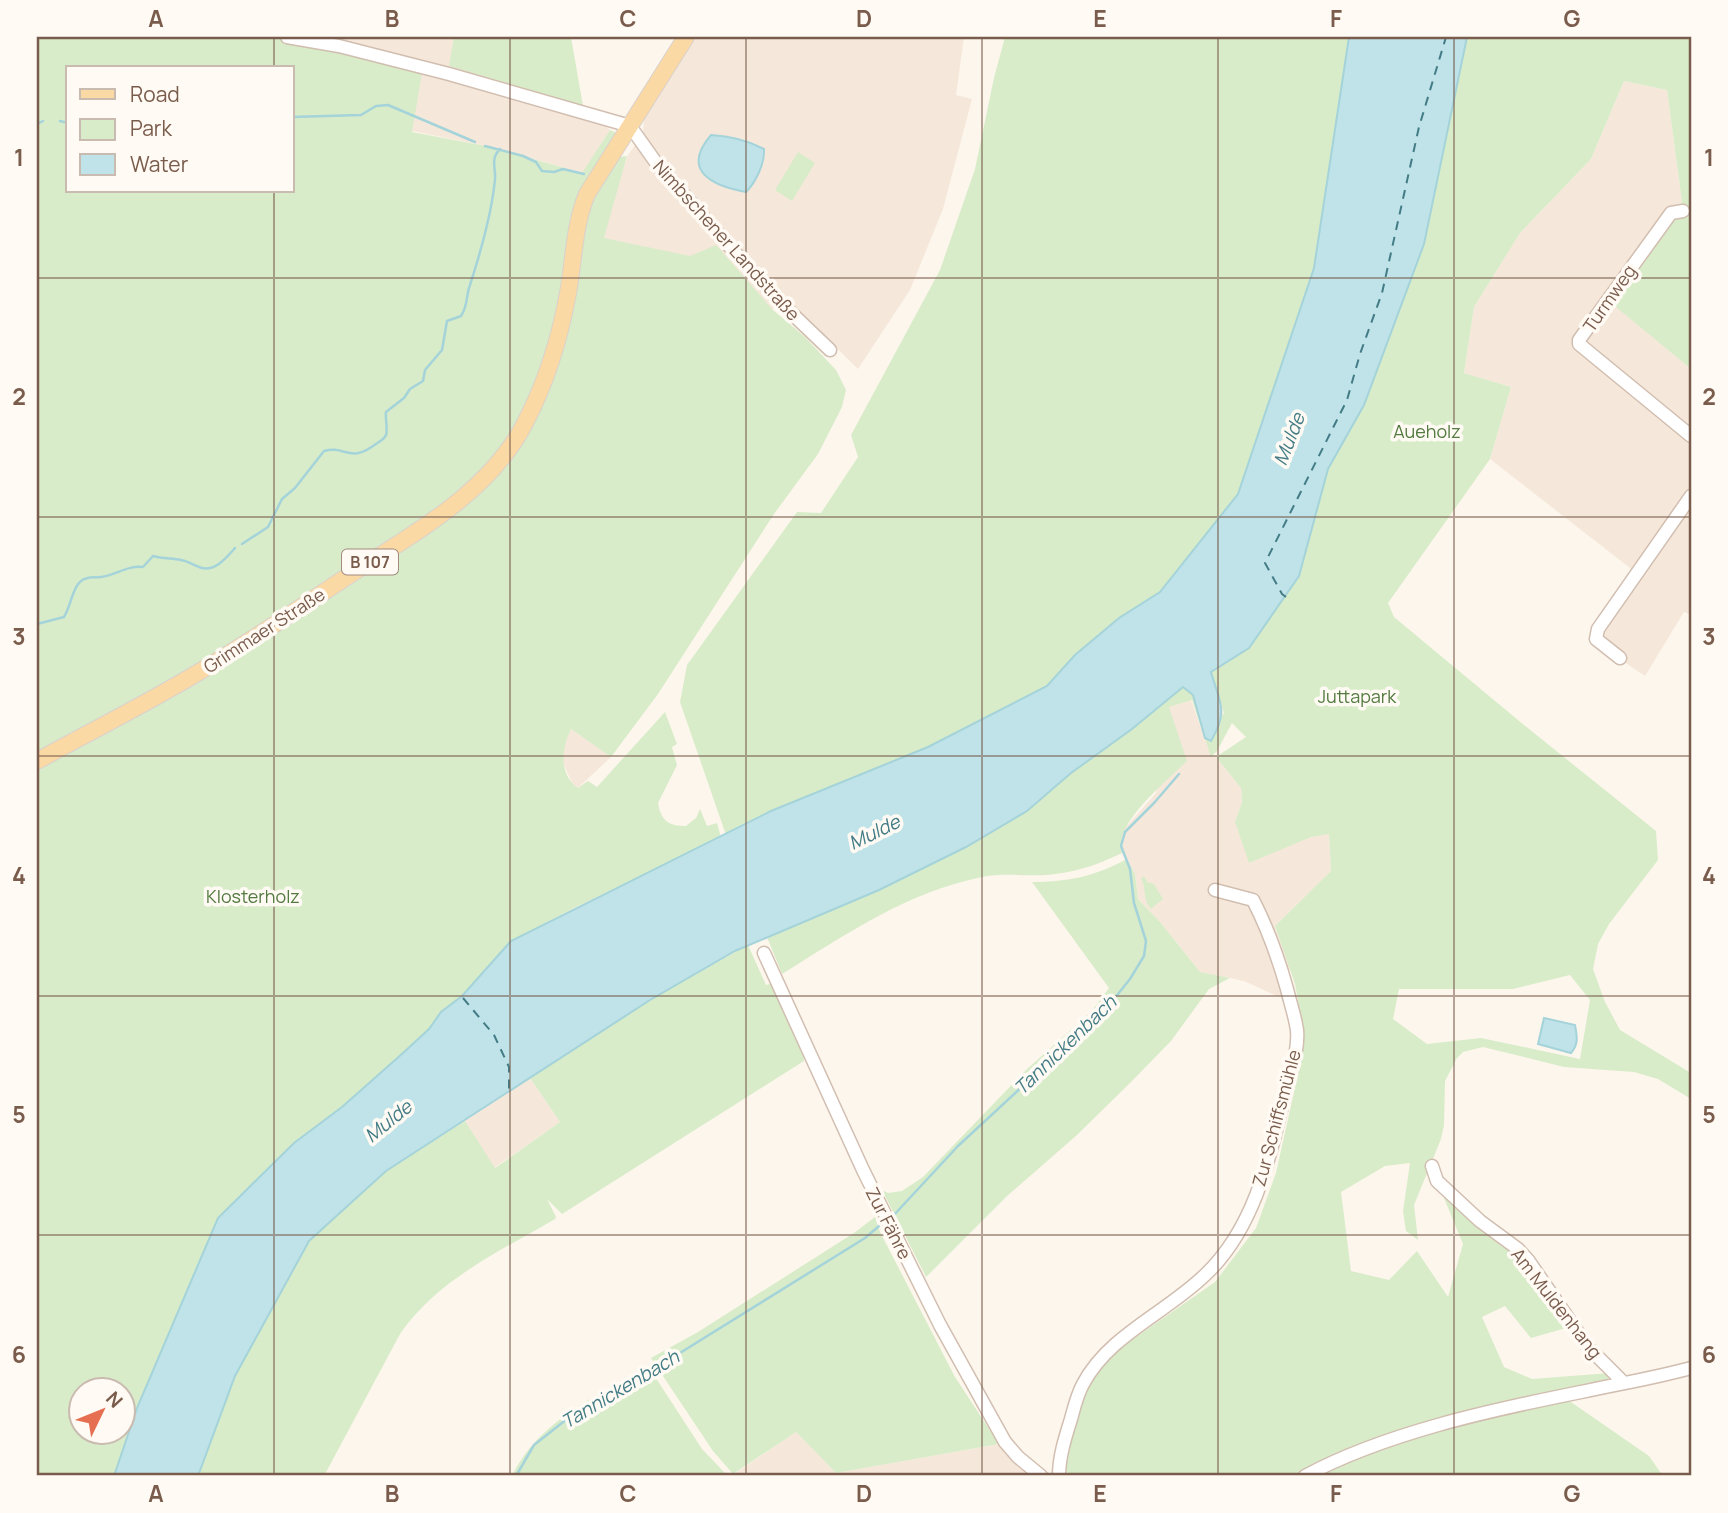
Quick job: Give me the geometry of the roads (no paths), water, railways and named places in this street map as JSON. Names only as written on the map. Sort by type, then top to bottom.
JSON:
[{"type":"main road","name":"B 107","points":[[630,126],[686,37]]},
{"type":"main road","name":"Grimmaer Straße","points":[[37,761],[145,703],[240,646],[422,527],[488,474],[515,441],[537,397],[562,323],[584,201],[630,126]]},
{"type":"street","points":[[287,37],[340,41],[630,126]]},
{"type":"street","name":"Nimbschener Landstraße","points":[[630,126],[657,164],[748,268],[830,350]]},
{"type":"street","name":"Turmweg","points":[[1683,211],[1671,213],[1611,294],[1579,340],[1579,344],[1691,436]]},
{"type":"street","points":[[1620,658],[1595,639],[1598,629],[1691,496]]},
{"type":"street","name":"Zur Schiffsmühle","points":[[1059,1476],[1059,1465],[1070,1423],[1088,1376],[1108,1350],[1206,1275],[1226,1252],[1255,1199],[1275,1137],[1296,1046],[1297,1030],[1291,1004],[1274,943],[1253,900],[1215,890]]},
{"type":"street","name":"Zur Fähre","points":[[764,953],[863,1170],[940,1325],[1005,1442],[1041,1476]]},
{"type":"street","name":"Am Muldenhang","points":[[1432,1166],[1437,1181],[1480,1221],[1518,1248],[1588,1347],[1624,1383]]},
{"type":"street","points":[[1305,1476],[1339,1458],[1436,1427],[1540,1400],[1691,1368]]},
{"type":"water","name":"Mulde","points":[[1349,37],[1467,37],[1424,244],[1364,405],[1328,469],[1299,576],[1249,648],[1211,672],[1220,700],[1221,714],[1211,741],[1205,738],[1193,695],[1183,687],[1132,729],[1071,773],[1027,811],[966,847],[879,890],[735,951],[650,1000],[386,1171],[309,1241],[235,1376],[198,1476],[114,1476],[124,1446],[136,1446],[137,1408],[218,1218],[294,1143],[342,1107],[429,1029],[441,1012],[462,996],[511,941],[771,811],[928,747],[1047,686],[1075,655],[1119,618],[1160,592],[1238,494],[1314,268]]},
{"type":"water","points":[[711,135],[738,139],[764,149],[759,172],[746,192],[722,186],[704,175],[699,158]]},
{"type":"water","points":[[1544,1018],[1575,1025],[1576,1043],[1571,1053],[1538,1044]]},
{"type":"waterway","points":[[294,117],[361,115],[376,106],[388,105],[475,142]]},
{"type":"waterway","points":[[37,124],[43,121]]},
{"type":"waterway","points":[[60,121],[66,122]]},
{"type":"waterway","points":[[485,146],[523,156],[536,162],[542,171],[554,172],[563,169],[584,174]]},
{"type":"waterway","points":[[242,544],[268,527],[282,499],[295,488],[324,451],[358,453],[382,440],[387,433],[386,412],[404,398],[410,389],[423,381],[425,370],[442,350],[447,321],[461,316],[465,308],[488,219],[495,179],[494,160],[500,149]]},
{"type":"waterway","points":[[37,624],[64,617],[75,589],[84,579],[106,576],[132,567],[143,567],[153,556],[184,561],[202,568],[212,567],[221,563],[235,548]]},
{"type":"waterway","name":"Tannickenbach","points":[[893,1216],[958,1146],[1106,1009],[1130,979],[1144,956],[1146,941],[1134,903],[1130,869],[1121,846],[1125,832],[1179,774]]},
{"type":"waterway","name":"Tannickenbach","points":[[516,1476],[534,1445],[572,1415],[651,1371],[865,1238],[879,1226]]},
{"type":"park label","name":"Aueholz","points":[[1427,431]]},
{"type":"park label","name":"Juttapark","points":[[1357,696]]},
{"type":"park label","name":"Klosterholz","points":[[253,896]]}]
